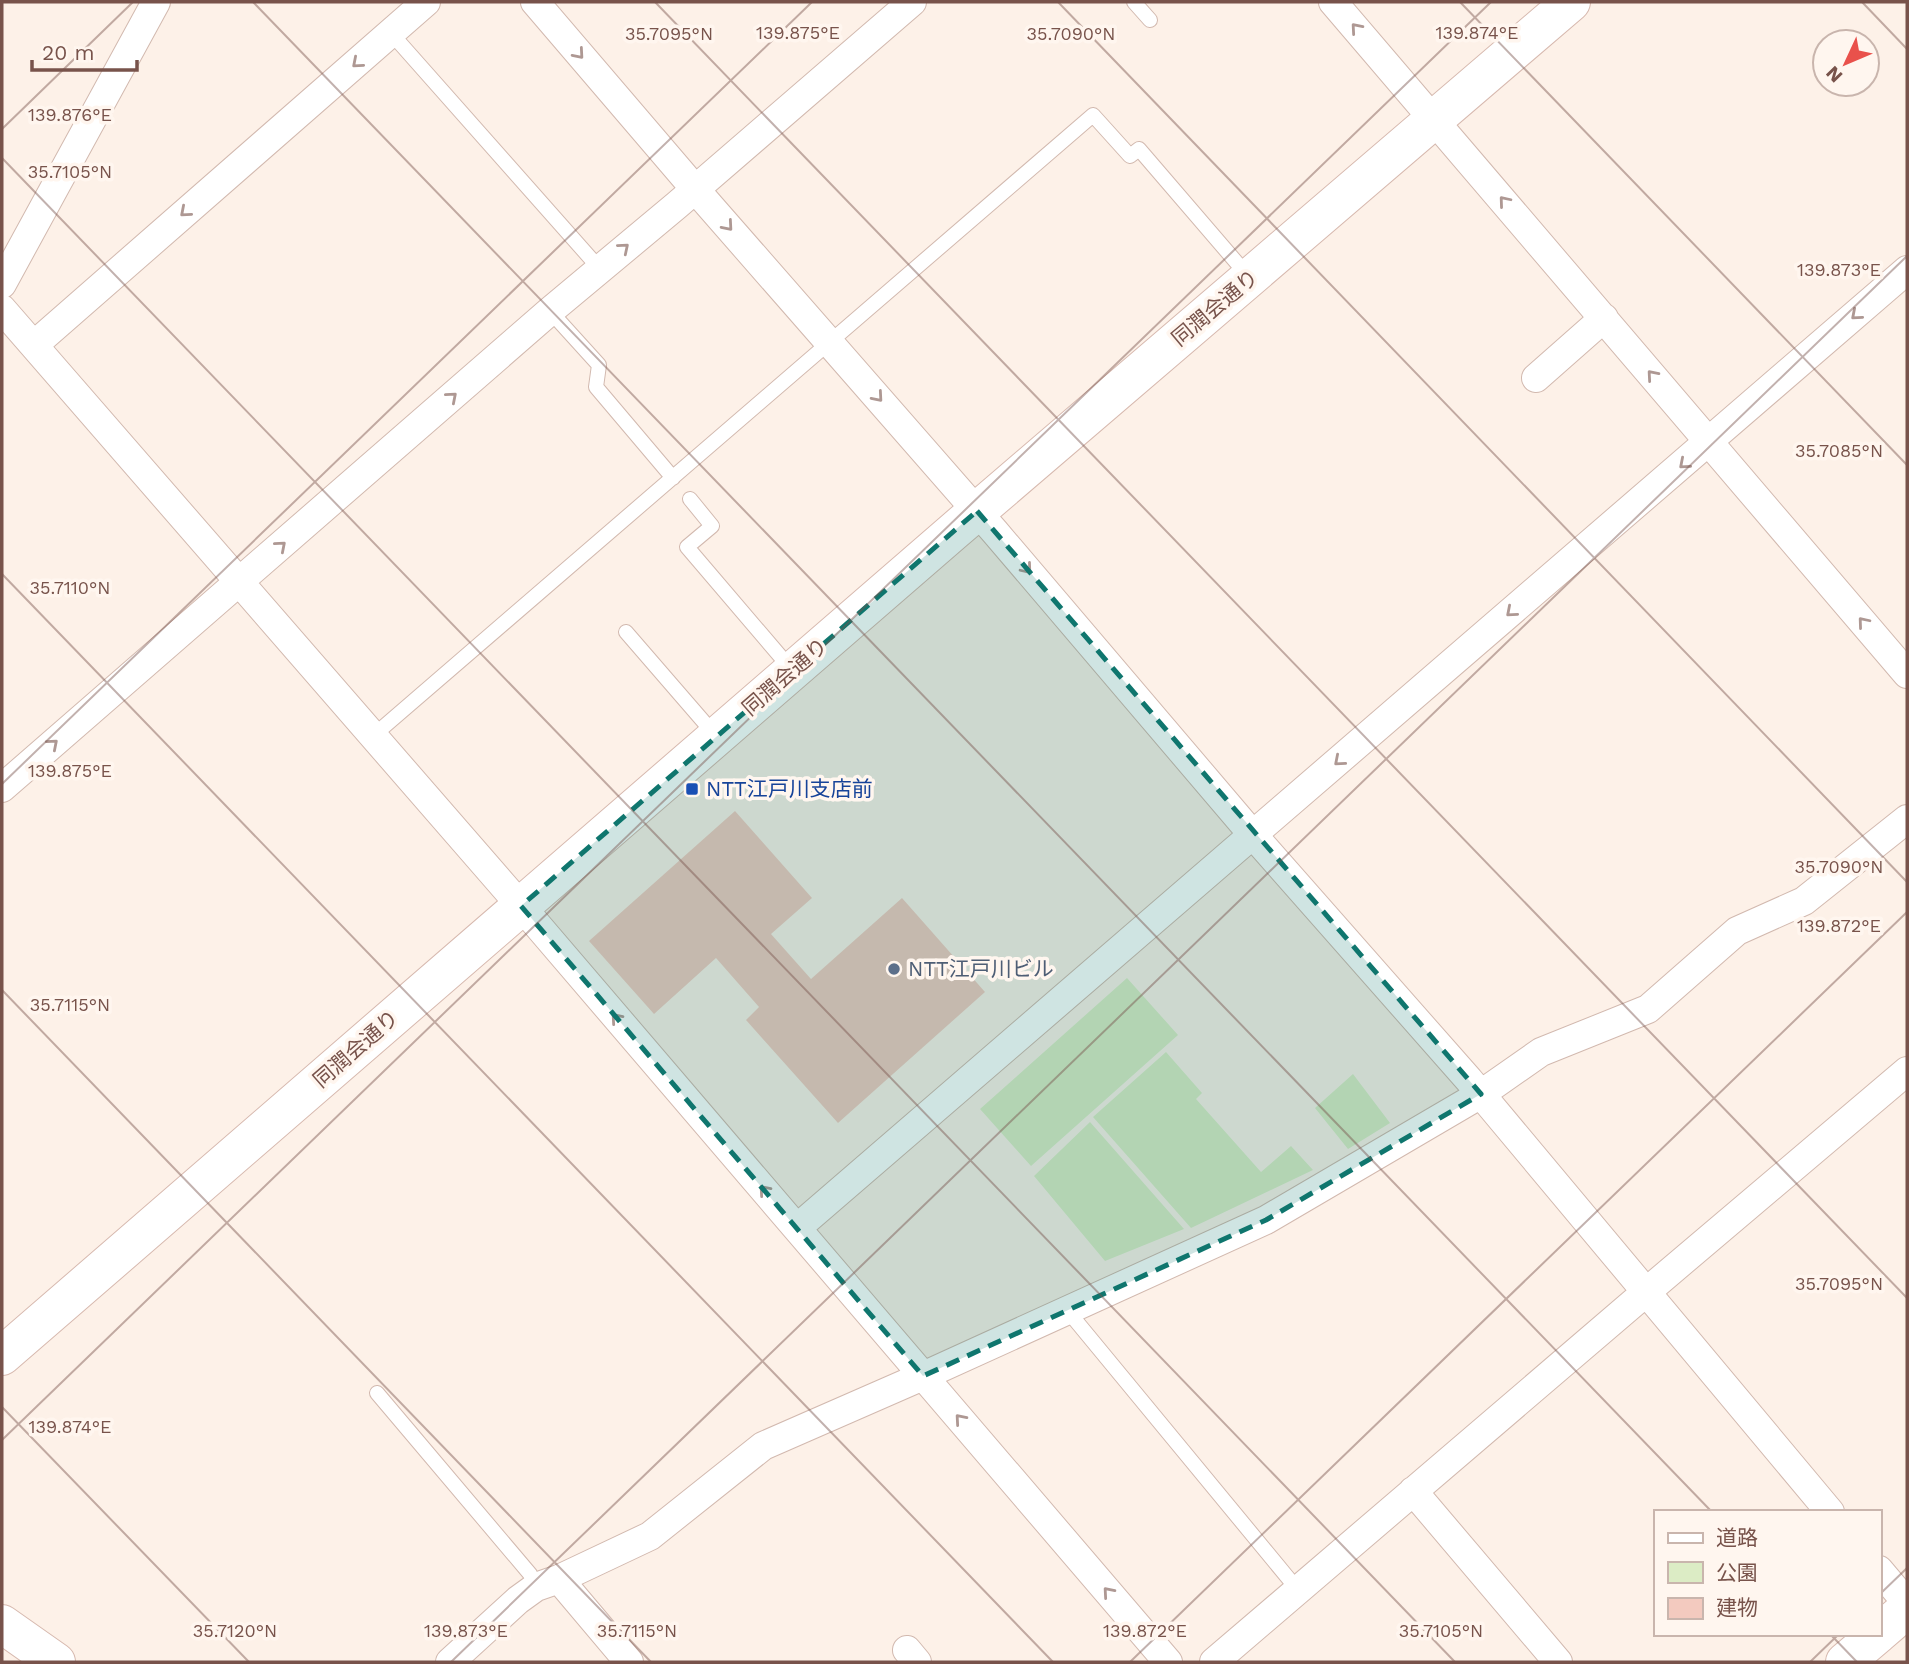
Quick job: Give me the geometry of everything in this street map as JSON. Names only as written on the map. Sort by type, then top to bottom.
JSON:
[{"type":"street","points":[[2,284],[156,2]]},
{"type":"street","points":[[34,345],[426,2]]},
{"type":"street","points":[[535,2],[977,511],[1253,835],[1481,1094],[1828,1510]]},
{"type":"street","points":[[2,788],[912,2]]},
{"type":"street","points":[[1333,2],[1907,674]]},
{"type":"street","name":"同潤会通り","points":[[2,1356],[977,511],[1571,2]]},
{"type":"street","points":[[797,1228],[1907,270]]},
{"type":"street","points":[[2,309],[521,906],[1168,1662]]},
{"type":"street","points":[[1536,378],[1604,318]]},
{"type":"street","points":[[450,1662],[518,1600],[547,1583],[650,1536],[763,1446],[1266,1220],[1481,1094],[1541,1052],[1648,1009],[1737,931],[1804,901],[1907,819]]},
{"type":"street","points":[[1214,1662],[1907,1071]]},
{"type":"street","points":[[1413,1491],[1558,1662]]},
{"type":"street","points":[[1881,1572],[1907,1603]]},
{"type":"street","points":[[547,1583],[629,1662]]},
{"type":"street","points":[[1881,1631],[1907,1609]]},
{"type":"street","points":[[2,1623],[56,1662]]},
{"type":"street","points":[[1845,1662],[1876,1636]]},
{"type":"lane","points":[[1134,2],[1150,20]]},
{"type":"lane","points":[[391,33],[600,269]]},
{"type":"lane","points":[[373,736],[1093,115],[1130,156],[1139,149],[1250,278]]},
{"type":"lane","points":[[550,312],[599,365],[596,387],[673,478]]},
{"type":"lane","points":[[690,499],[712,526],[687,547],[793,671]]},
{"type":"lane","points":[[626,632],[717,737]]},
{"type":"lane","points":[[1067,1310],[1298,1590]]},
{"type":"lane","points":[[377,1392],[530,1574],[547,1583]]},
{"type":"highlighted area","points":[[977,511],[1481,1094],[1266,1220],[923,1376],[521,906]]},
{"type":"green space","points":[[1127,978],[1178,1035],[1031,1166],[980,1109]]},
{"type":"green space","points":[[1166,1052],[1202,1093],[1196,1099],[1261,1172],[1291,1146],[1313,1170],[1191,1228],[1093,1117]]},
{"type":"green space","points":[[1353,1074],[1390,1123],[1348,1149],[1315,1108]]},
{"type":"green space","points":[[1090,1122],[1184,1229],[1105,1261],[1034,1176]]},
{"type":"building","name":"NTT江戸川ビル","points":[[735,811],[812,898],[771,934],[811,979],[902,898],[985,992],[838,1123],[746,1020],[759,1007],[716,958],[654,1014],[589,941]]},
{"type":"place","name":"NTT江戸川支店前","points":[[692,789]]},
{"type":"place","name":"NTT江戸川ビル","points":[[894,969]]}]
